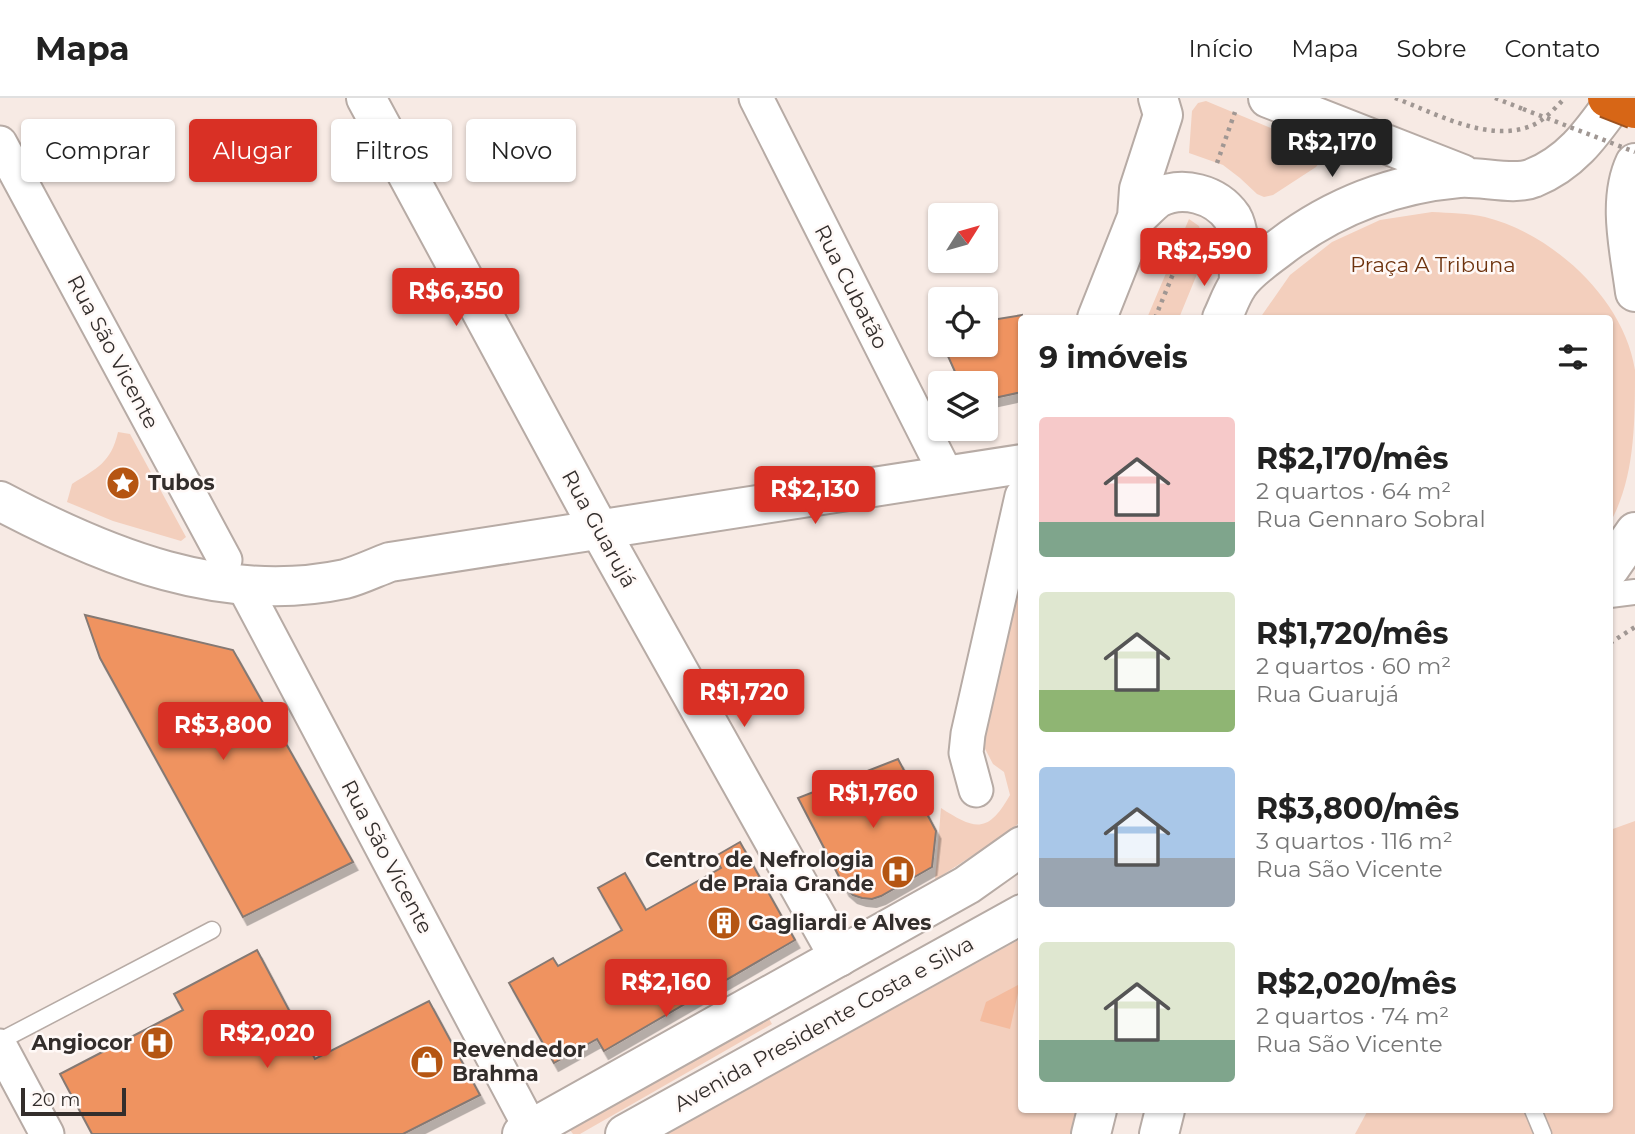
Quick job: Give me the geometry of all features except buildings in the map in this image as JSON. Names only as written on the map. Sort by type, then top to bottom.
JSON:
[{"type":"highway","points":[[1607,98],[1635,109]]},
{"type":"main road","name":"Rua Guarujá","points":[[366,98],[598,529],[839,957]]},
{"type":"main road","points":[[1098,315],[1138,217],[1139,189],[1163,115],[1158,98]]},
{"type":"main road","points":[[1268,98],[1471,177]]},
{"type":"main road","points":[[1223,315],[1239,283],[1267,257],[1302,230],[1341,208],[1383,191],[1416,184],[1471,177],[1531,180],[1562,163],[1583,145],[1616,98]]},
{"type":"main road","points":[[1635,163],[1628,196],[1626,227],[1635,292]]},
{"type":"main road","points":[[1138,217],[1157,199],[1181,190],[1205,196],[1222,207],[1233,218],[1237,235],[1239,283]]},
{"type":"main road","points":[[0,501],[50,528],[103,551],[158,569],[205,580],[267,564],[349,559],[390,562],[1018,465]]},
{"type":"main road","points":[[0,475],[61,509],[110,531],[234,572]]},
{"type":"main road","points":[[1613,564],[1635,532]]},
{"type":"main road","points":[[526,1131],[967,885],[1018,849]]},
{"type":"main road","name":"Avenida Presidente Costa e Silva","points":[[625,1134],[1018,916]]},
{"type":"main road","points":[[1091,1134],[1096,1113]]},
{"type":"main road","points":[[1159,1134],[1164,1113]]},
{"type":"street","name":"Rua Cubatão","points":[[756,98],[947,476]]},
{"type":"street","name":"Rua São Vicente","points":[[0,144],[234,572],[526,1131]]},
{"type":"street","points":[[976,790],[966,753],[968,734],[1018,514]]},
{"type":"street","points":[[1613,595],[1635,592]]},
{"type":"street","points":[[0,1044],[47,1134]]},
{"type":"lane","points":[[0,1044],[212,930]]},
{"type":"lane","points":[[1534,1113],[1543,1134]]},
{"type":"path","points":[[1395,98],[1470,126],[1511,132],[1534,125],[1565,98]]},
{"type":"path","points":[[1495,98],[1635,152]]},
{"type":"path","points":[[1613,641],[1635,627]]},
{"type":"green space","points":[[1206,101],[1314,146],[1319,150],[1320,162],[1273,195],[1264,197],[1257,194],[1223,165],[1189,153],[1192,111],[1198,103]]},
{"type":"green space","name":"Praça A Tribuna","points":[[1432,212],[1485,217],[1536,238],[1581,273],[1601,295],[1616,319],[1628,344],[1635,370],[1632,450],[1624,488],[1613,517],[1613,315],[1262,315],[1290,275],[1332,242],[1380,220]]},
{"type":"green space","points":[[1189,219],[1199,226],[1205,246],[1204,257],[1180,315],[1148,315]]},
{"type":"green space","points":[[118,432],[130,434],[186,537],[181,541],[113,521],[67,502],[72,484],[102,464],[111,451]]},
{"type":"green space","points":[[1018,590],[1018,824],[935,880],[941,808],[963,821],[980,824],[995,817],[1010,795],[1004,772],[993,764],[983,745]]},
{"type":"green space","points":[[1635,821],[1635,1134],[1355,1134],[1366,1113],[1613,1113],[1613,829]]},
{"type":"green space","points":[[1018,940],[1018,1113],[1078,1113],[1074,1134],[667,1134]]},
{"type":"green space","points":[[768,1017],[772,1024],[580,1134],[573,1134],[570,1130]]},
{"type":"shaded area","points":[[1018,985],[1010,1029],[980,1021],[986,1002]]},
{"type":"place","name":"Tubos","points":[[123,483]]},
{"type":"place","name":"Centro de Nefrologia de Praia Grande","points":[[898,872]]},
{"type":"place","name":"Gagliardi e Alves","points":[[724,923]]},
{"type":"place","name":"Angiocor","points":[[157,1043]]},
{"type":"place","name":"Revendedor Brahma","points":[[427,1062]]}]
